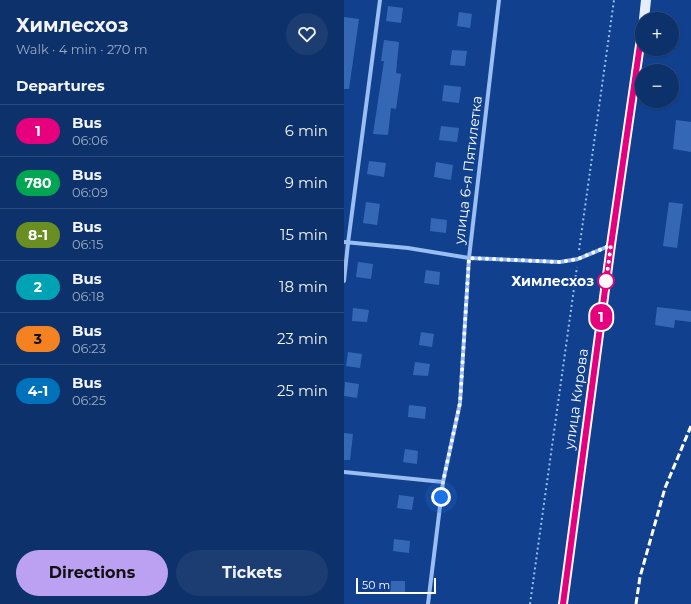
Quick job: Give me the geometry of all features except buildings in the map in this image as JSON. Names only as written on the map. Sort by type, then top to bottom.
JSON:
[{"type":"main road","points":[[645,12],[646,0]]},
{"type":"main road","name":"улица Кирова","points":[[563,604],[611,245],[638,56]]},
{"type":"street","points":[[344,281],[346,242],[380,0]]},
{"type":"street","name":"улица 6-я Пятилетка","points":[[428,604],[443,482],[460,403],[469,258],[499,0]]},
{"type":"street","points":[[346,242],[408,248],[469,258],[560,262],[578,259],[611,245]]},
{"type":"street","points":[[344,472],[443,482]]},
{"type":"path","points":[[530,604],[614,0]]},
{"type":"railway","points":[[636,604],[640,577],[665,488],[691,426]]},
{"type":"bus line","name":"1","points":[[563,604],[611,245],[638,56]]},
{"type":"place","name":"Химлесхоз","points":[[606,281]]},
{"type":"route","points":[[441,497],[460,403],[469,258],[560,262],[578,259],[611,245],[606,281]]}]
